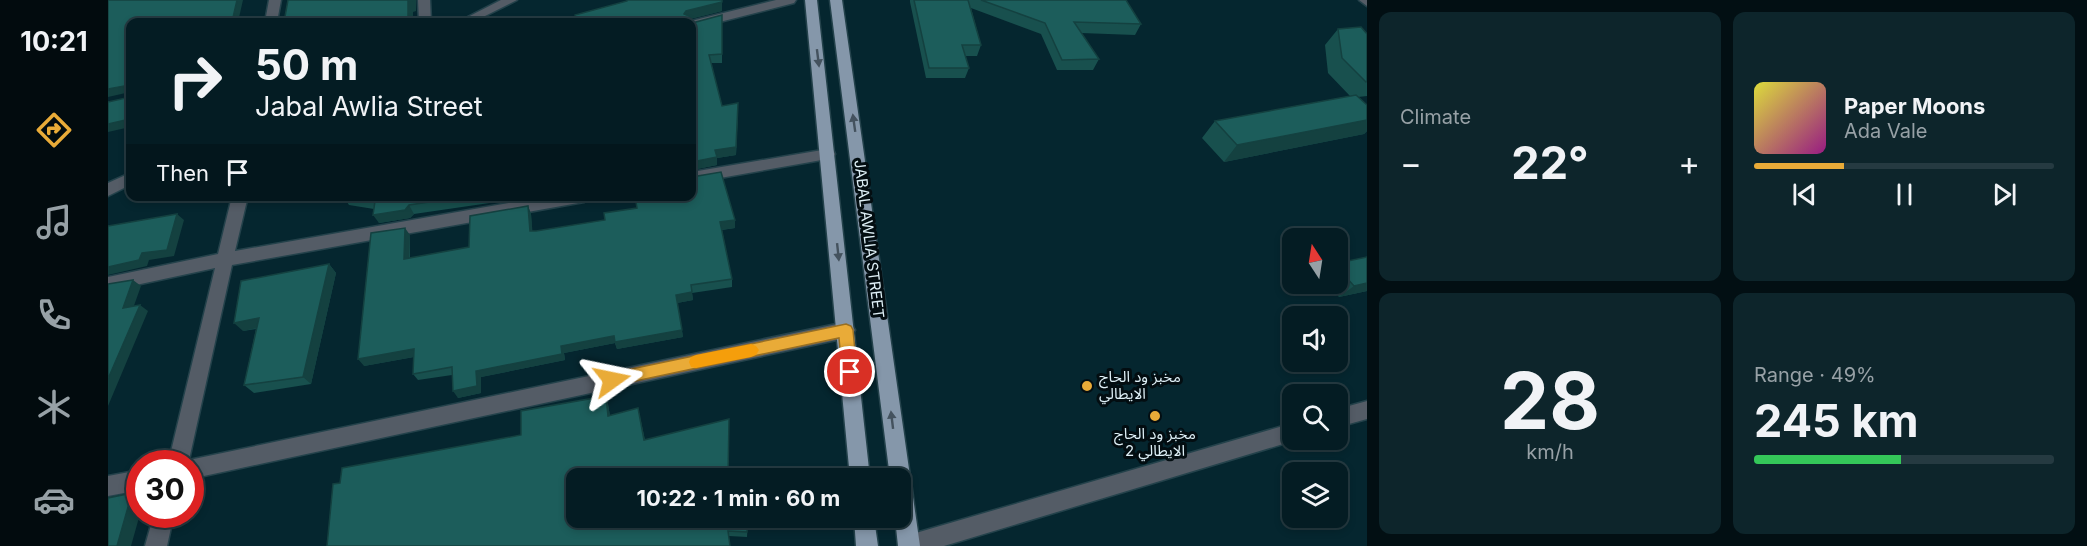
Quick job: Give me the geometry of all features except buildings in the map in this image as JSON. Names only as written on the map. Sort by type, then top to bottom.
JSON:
[{"type":"main road","name":"JABAL AWLIA STREET","points":[[811,0],[859,468]]},
{"type":"main road","name":"JABAL AWLIA STREET","points":[[836,0],[899,468]]},
{"type":"main road","points":[[865,528],[867,546]]},
{"type":"main road","name":"JABAL AWLIA STREET","points":[[907,528],[909,546]]},
{"type":"street","points":[[272,18],[275,0]]},
{"type":"street","points":[[424,0],[425,18]]},
{"type":"street","points":[[473,18],[511,0]]},
{"type":"street","points":[[696,24],[790,0]]},
{"type":"street","points":[[696,177],[828,154]]},
{"type":"street","points":[[108,190],[126,181]]},
{"type":"street","points":[[181,450],[239,201]]},
{"type":"street","points":[[108,284],[227,259],[556,201]]},
{"type":"street","points":[[204,466],[846,330]]},
{"type":"street","points":[[1348,415],[1367,410]]},
{"type":"street","points":[[909,546],[1282,435]]},
{"type":"street","points":[[108,486],[126,483]]},
{"type":"street","points":[[156,546],[160,528]]},
{"type":"slow traffic","points":[[696,362],[751,350]]},
{"type":"place","name":"مخبز ود الحاج الايطالي","points":[[1087,386]]},
{"type":"place","name":"مخبز ود الحاج الايطالي 2","points":[[1155,416]]},
{"type":"route","points":[[612,380],[846,330],[850,372]]}]
